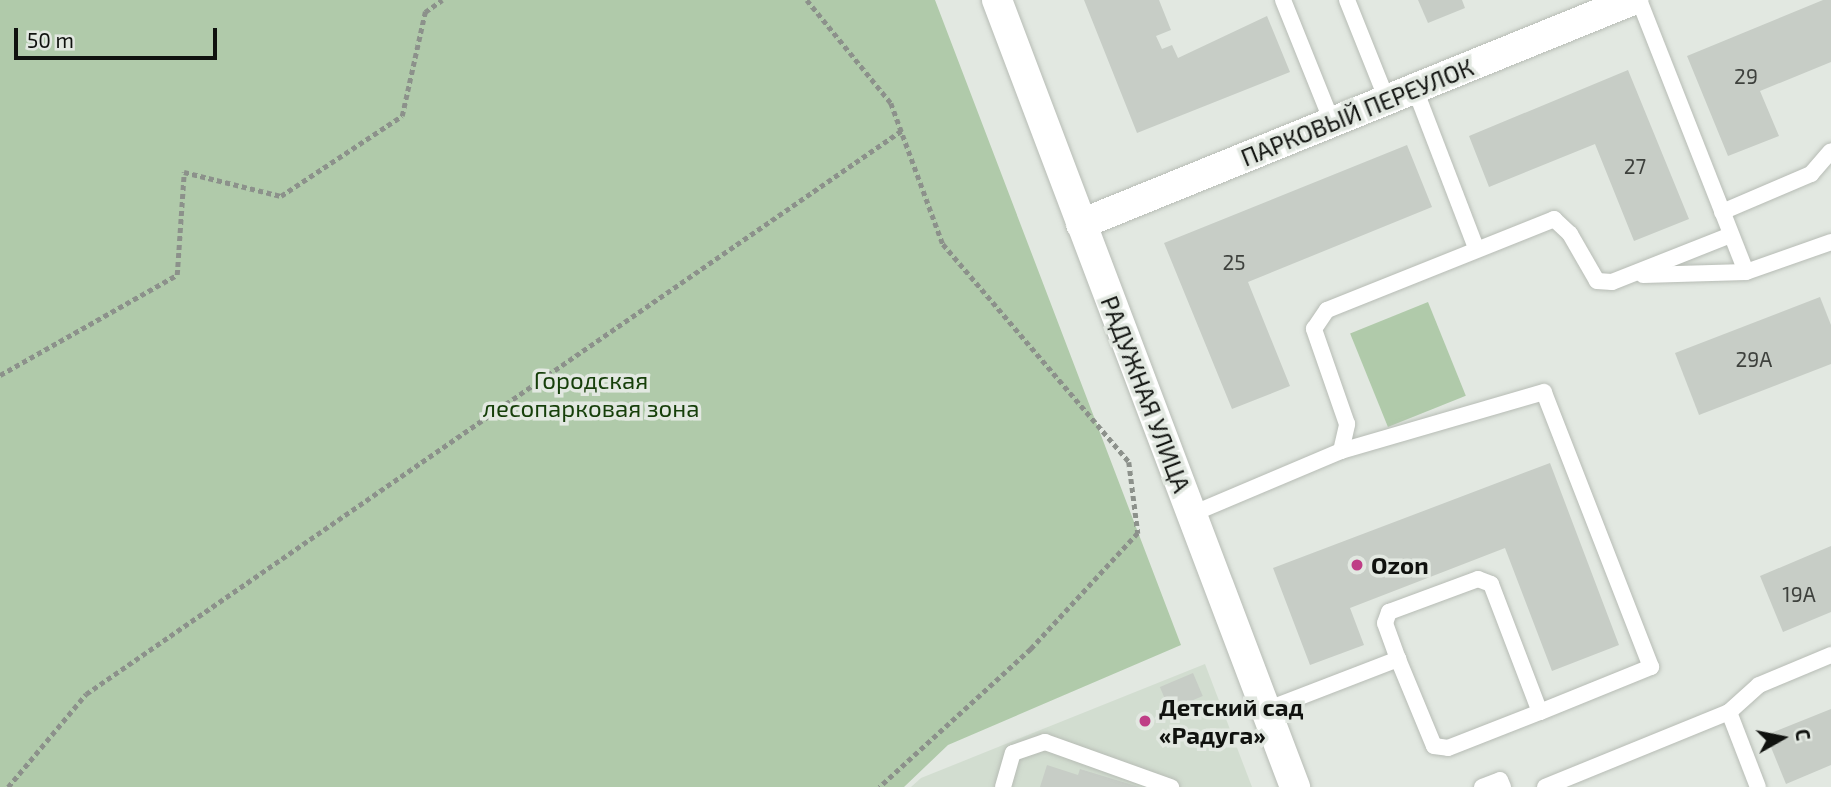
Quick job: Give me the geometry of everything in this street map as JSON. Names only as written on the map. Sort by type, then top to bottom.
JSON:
[{"type":"street","name":"РАДУЖНАЯ УЛИЦА","points":[[997,0],[1295,787]]},
{"type":"street","name":"ПАРКОВЫЙ ПЕРЕУЛОК","points":[[1081,224],[1633,0]]},
{"type":"lane","points":[[1283,0],[1332,122]]},
{"type":"lane","points":[[1347,0],[1387,100]]},
{"type":"lane","points":[[1639,0],[1746,272]]},
{"type":"lane","points":[[1415,89],[1476,248]]},
{"type":"lane","points":[[1722,212],[1811,174],[1831,150]]},
{"type":"lane","points":[[1340,452],[1347,424],[1316,343],[1318,317],[1476,248],[1554,219],[1570,234],[1597,281],[1631,275],[1746,272],[1831,242]]},
{"type":"lane","points":[[1631,275],[1731,235]]},
{"type":"lane","points":[[1192,514],[1340,452],[1544,391],[1651,667],[1540,712],[1448,748],[1434,746],[1385,623],[1389,612],[1478,579],[1490,584],[1540,712]]},
{"type":"lane","points":[[1545,787],[1729,712],[1759,685],[1831,655]]},
{"type":"lane","points":[[1266,710],[1398,659]]},
{"type":"lane","points":[[1729,712],[1758,787]]},
{"type":"lane","points":[[1003,787],[1013,753],[1045,743],[1171,787]]},
{"type":"lane","points":[[1482,787],[1500,780],[1503,787]]},
{"type":"path","points":[[0,375],[177,275],[184,172],[281,196],[402,116],[425,12],[442,0]]},
{"type":"path","points":[[807,0],[891,103],[943,244],[1129,462],[1138,533],[1031,649],[880,787]]},
{"type":"path","points":[[8,787],[86,694],[901,131]]},
{"type":"shaded area","name":"Детский сад «Радуга»","points":[[1205,664],[1252,787],[911,787],[921,778]]},
{"type":"green space","name":"Городская лесопарковая зона","points":[[0,0],[935,0],[1181,645],[948,745],[904,787],[0,787]]},
{"type":"green space","points":[[1428,302],[1466,396],[1388,427],[1350,333]]},
{"type":"building","points":[[1084,0],[1159,0],[1171,30],[1156,36],[1162,49],[1172,45],[1178,58],[1267,16],[1290,72],[1137,133]]},
{"type":"building","points":[[1418,0],[1462,0],[1465,8],[1428,23]]},
{"type":"building","points":[[1823,0],[1831,0],[1831,62],[1760,91],[1779,136],[1728,156],[1687,56]]},
{"type":"building","points":[[1628,70],[1689,219],[1634,241],[1595,144],[1489,187],[1469,136]]},
{"type":"building","points":[[1407,145],[1432,207],[1248,282],[1290,386],[1232,409],[1164,243]]},
{"type":"building","points":[[1820,297],[1831,325],[1831,364],[1699,415],[1675,353]]},
{"type":"building","points":[[1550,463],[1619,645],[1552,671],[1505,548],[1350,608],[1364,645],[1310,665],[1273,568]]},
{"type":"building","points":[[1831,546],[1831,612],[1783,632],[1760,576]]},
{"type":"building","points":[[1193,673],[1203,696],[1170,710],[1160,687]]},
{"type":"building","points":[[1831,709],[1831,765],[1786,784],[1766,735]]},
{"type":"building","points":[[1047,765],[1078,775],[1080,769],[1139,787],[1040,787]]},
{"type":"place","name":"Ozon","points":[[1357,565]]},
{"type":"place","name":"Детский сад «Радуга»","points":[[1145,721]]}]
